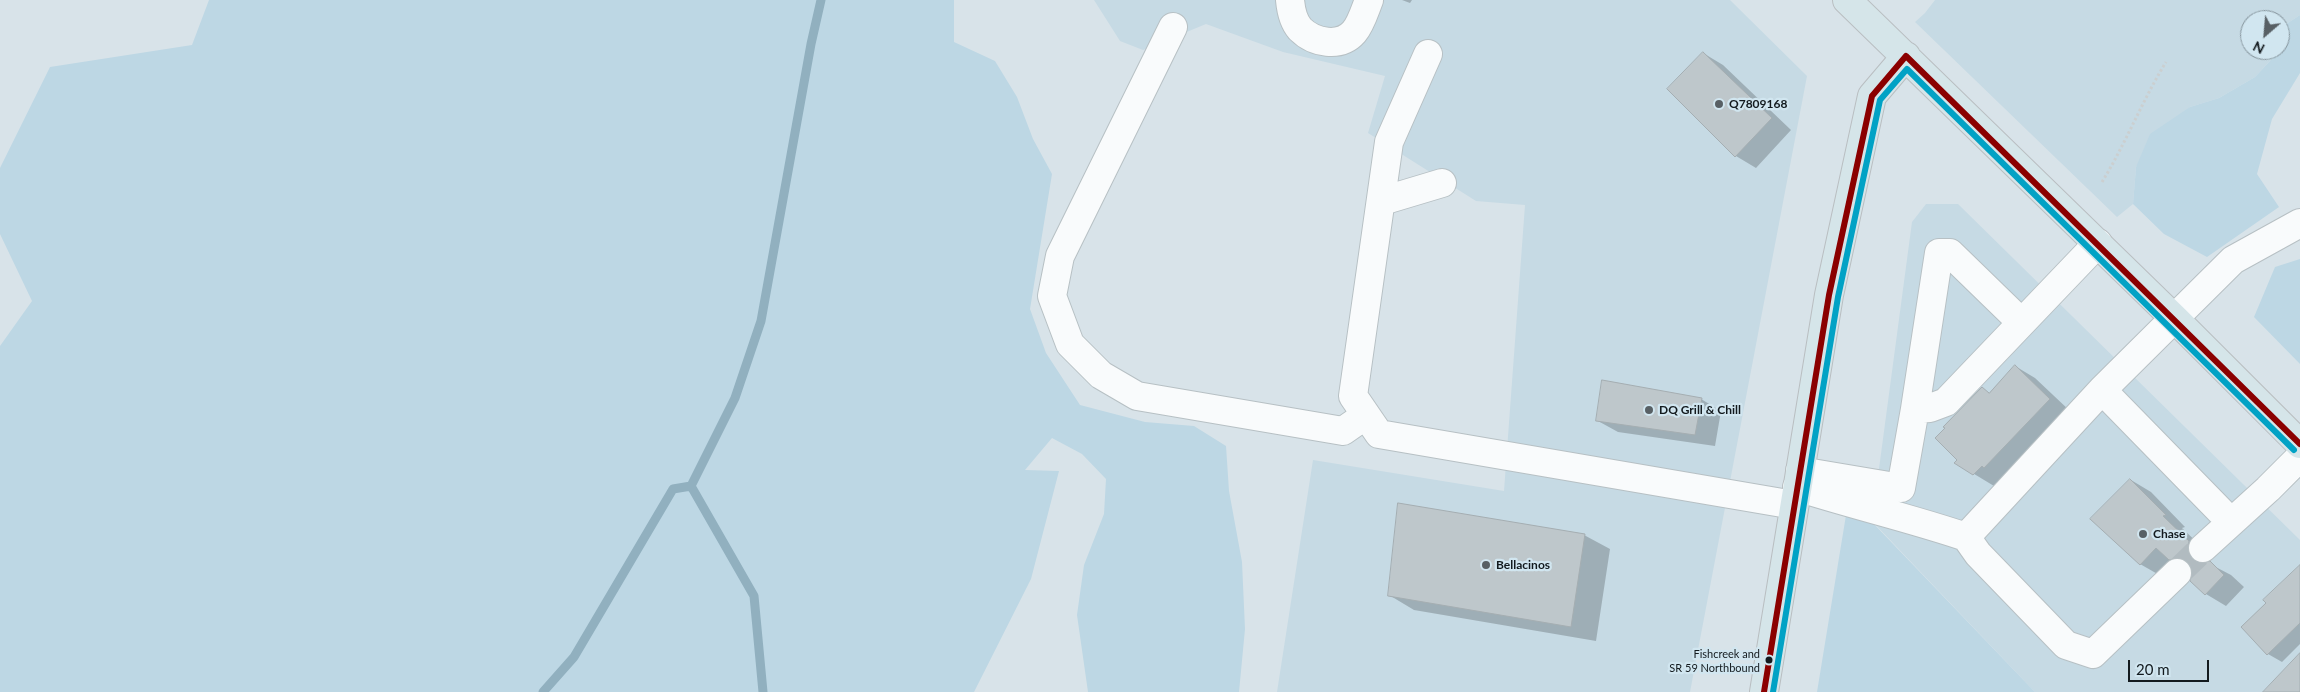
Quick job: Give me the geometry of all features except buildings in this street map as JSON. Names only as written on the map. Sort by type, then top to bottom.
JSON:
[{"type":"main road","points":[[1847,0],[2098,243],[2300,444]]},
{"type":"main road","points":[[1764,692],[1829,295],[1872,96],[1906,56]]},
{"type":"lane","points":[[1290,0],[1291,14],[1300,29],[1314,38],[1328,43],[1341,41],[1353,33],[1369,0]]},
{"type":"lane","points":[[1173,27],[1060,256],[1052,296],[1070,344],[1100,376],[1137,396],[1343,432],[1366,415]]},
{"type":"lane","points":[[1428,54],[1389,142],[1353,396],[1379,434],[1797,488],[1901,488],[1939,253],[1950,253],[2022,322]]},
{"type":"lane","points":[[1382,202],[1442,183]]},
{"type":"lane","points":[[1966,537],[2102,390],[2233,260],[2300,223]]},
{"type":"lane","points":[[1915,409],[1930,408],[1946,402],[2098,243]]},
{"type":"lane","points":[[2102,390],[2231,522]]},
{"type":"lane","points":[[2203,548],[2300,457]]},
{"type":"lane","points":[[1797,488],[1920,522],[1966,537],[1978,554],[2066,644],[2093,654],[2177,573]]},
{"type":"path","points":[[2102,182],[2117,158],[2153,84],[2166,62]]},
{"type":"shaded area","points":[[209,0],[954,0],[954,42],[995,61],[1017,97],[1033,139],[1052,174],[1030,309],[1046,353],[1080,405],[1145,422],[1194,426],[1226,446],[1229,491],[1242,562],[1245,629],[1239,692],[1088,692],[1077,615],[1084,565],[1104,514],[1106,479],[1082,454],[1052,438],[1025,470],[1059,471],[1031,579],[974,692],[0,692],[0,346],[32,301],[0,234],[0,168],[50,67],[192,45]]},
{"type":"shaded area","points":[[1094,0],[1730,0],[1807,76],[1690,692],[1277,692],[1313,460],[1504,491],[1525,205],[1476,201],[1368,133],[1385,76],[1283,52],[1206,24],[1143,50],[1120,41]]},
{"type":"shaded area","points":[[1935,0],[2300,0],[2300,15],[2290,22],[2290,10],[2240,10],[2240,60],[2271,60],[2255,77],[2219,98],[2190,107],[2136,167],[2133,204],[2117,217],[1915,22]]},
{"type":"shaded area","points":[[2300,15],[2300,73],[2272,119],[2257,174],[2279,207],[2207,257],[2164,234],[2133,204],[2136,167],[2150,134],[2190,107],[2219,98],[2255,77],[2271,60],[2290,60],[2290,22]]},
{"type":"shaded area","points":[[1926,204],[1958,204],[2300,540],[2300,692],[2035,692],[1872,521],[1912,222]]},
{"type":"shaded area","points":[[2300,259],[2300,364],[2254,317],[2275,267]]},
{"type":"shaded area","points":[[1848,503],[1872,522],[2035,692],[1817,692]]},
{"type":"waterway","points":[[543,692],[574,657],[673,489],[691,486],[735,398],[761,321],[811,44],[821,0]]},
{"type":"waterway","points":[[691,486],[754,596],[763,692]]},
{"type":"tunnel","points":[[2177,573],[2203,548]]},
{"type":"transit line","points":[[1764,692],[1829,295],[1872,96],[1906,56],[2300,444]]},
{"type":"transit line","points":[[1773,692],[1838,297],[1880,100],[1907,69],[2294,450]]},
{"type":"place","name":"Q7809168","points":[[1719,104]]},
{"type":"place","name":"DQ Grill & Chill","points":[[1649,410]]},
{"type":"place","name":"Chase","points":[[2143,534]]},
{"type":"place","name":"Bellacinos","points":[[1486,565]]},
{"type":"place","name":"Fishcreek and SR 59 Northbound","points":[[1769,660]]}]
